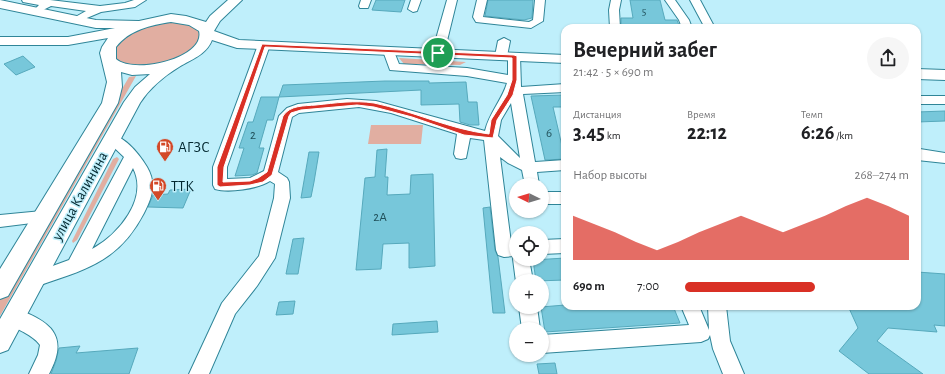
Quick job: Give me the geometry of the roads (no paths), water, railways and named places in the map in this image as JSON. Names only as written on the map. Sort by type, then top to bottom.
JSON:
[{"type":"main road","points":[[0,4],[106,25],[149,22],[170,18],[206,9],[222,0]]},
{"type":"main road","points":[[179,61],[199,49],[204,44],[206,33],[215,19],[236,0]]},
{"type":"main road","points":[[170,18],[193,21],[203,26],[206,33],[237,44]]},
{"type":"main road","points":[[0,41],[68,41],[128,30],[149,22]]},
{"type":"main road","points":[[108,58],[110,45],[128,30]]},
{"type":"main road","points":[[68,41],[108,58],[124,69],[136,70],[149,70],[208,50],[237,44],[561,58]]},
{"type":"main road","name":"улица Калинина","points":[[0,289],[110,103],[114,93],[116,80],[108,58]]},
{"type":"main road","name":"улица Калинина","points":[[0,342],[139,91],[179,61]]},
{"type":"main road","points":[[921,74],[945,75]]},
{"type":"street","points":[[27,0],[85,7],[99,5],[124,7],[133,5],[141,0]]},
{"type":"street","points":[[438,53],[452,0]]},
{"type":"street","points":[[482,0],[478,17],[480,20],[531,25],[538,21],[540,0]]},
{"type":"street","points":[[615,24],[614,10],[616,0]]},
{"type":"street","points":[[670,0],[684,20],[685,24]]},
{"type":"street","points":[[695,0],[708,24]]},
{"type":"street","points":[[35,12],[49,3]]},
{"type":"street","points":[[75,20],[99,5]]},
{"type":"street","points":[[504,41],[515,85],[531,178]]},
{"type":"street","points":[[264,45],[220,167],[220,185],[250,183],[261,180],[270,174],[286,116],[294,109],[329,104],[369,104],[414,116],[464,133],[491,137],[506,154],[518,164],[529,168],[561,165]]},
{"type":"street","points":[[389,51],[394,67],[467,72],[515,85],[561,88]]},
{"type":"street","points":[[509,250],[504,250],[491,137],[494,120],[515,85]]},
{"type":"street","points":[[921,100],[945,100]]},
{"type":"street","points":[[461,154],[464,133]]},
{"type":"street","points":[[34,280],[93,257],[112,245],[127,230],[145,194],[146,184],[142,173],[132,156],[124,147],[112,139]]},
{"type":"street","points":[[921,154],[945,158]]},
{"type":"street","points":[[76,264],[132,156]]},
{"type":"street","points":[[199,374],[228,309],[251,281],[267,258],[282,198],[282,182],[270,174]]},
{"type":"street","points":[[549,198],[561,198]]},
{"type":"street","points":[[0,220],[42,217]]},
{"type":"street","points":[[549,247],[561,246]]},
{"type":"street","points":[[693,310],[734,374]]},
{"type":"street","points":[[709,333],[716,310]]},
{"type":"street","points":[[14,316],[43,333],[50,343],[49,351],[39,374]]},
{"type":"street","points":[[549,344],[709,333]]},
{"type":"place","name":"АГЗС","points":[[165,162]]},
{"type":"place","name":"ТТК","points":[[158,201]]}]
